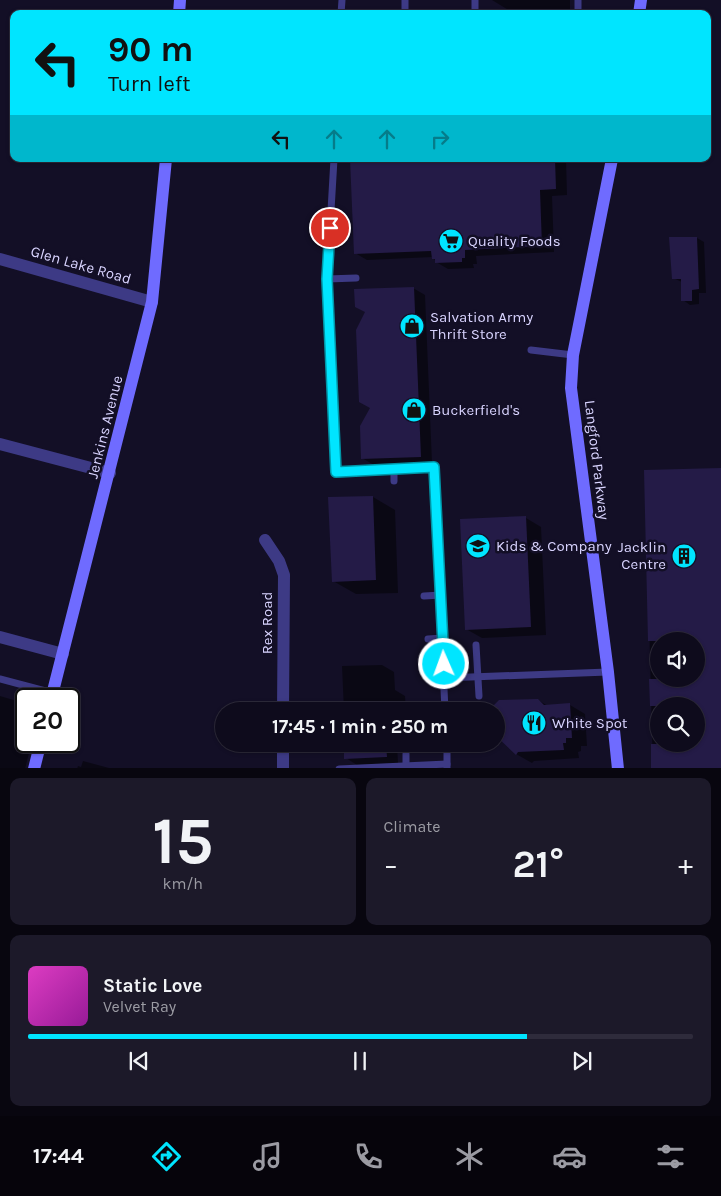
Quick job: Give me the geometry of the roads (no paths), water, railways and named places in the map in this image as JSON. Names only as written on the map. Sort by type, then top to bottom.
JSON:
[{"type":"main road","name":"Jenkins Avenue","points":[[54,688],[152,302],[166,162]]},
{"type":"main road","name":"Langford Parkway","points":[[611,162],[573,355],[571,388],[608,672],[618,768]]},
{"type":"main road","points":[[34,768],[38,753]]},
{"type":"street","name":"Glen Lake Road","points":[[0,259],[152,302]]},
{"type":"street","points":[[0,444],[110,473]]},
{"type":"street","name":"Rex Road","points":[[265,540],[279,561],[284,575],[283,702]]},
{"type":"street","points":[[0,637],[62,654]]},
{"type":"street","points":[[283,752],[283,768]]},
{"type":"lane","points":[[334,162],[327,279],[336,472],[434,467],[445,702]]},
{"type":"lane","points":[[327,279],[356,278]]},
{"type":"lane","points":[[531,350],[573,355]]},
{"type":"lane","points":[[394,469],[394,481]]},
{"type":"lane","points":[[424,596],[441,595]]},
{"type":"lane","points":[[428,639],[443,638]]},
{"type":"lane","points":[[476,645],[479,696]]},
{"type":"lane","points":[[444,678],[608,672]]},
{"type":"lane","points":[[0,679],[28,688]]},
{"type":"lane","points":[[339,768],[447,766],[446,752]]},
{"type":"lane","points":[[406,754],[406,766]]},
{"type":"place","name":"Quality Foods","points":[[451,241]]},
{"type":"place","name":"Salvation Army Thrift Store","points":[[412,326]]},
{"type":"place","name":"Buckerfield's","points":[[414,410]]},
{"type":"place","name":"Kids & Company","points":[[478,546]]},
{"type":"place","name":"Jacklin Centre","points":[[684,556]]},
{"type":"place","name":"White Spot","points":[[534,723]]}]
